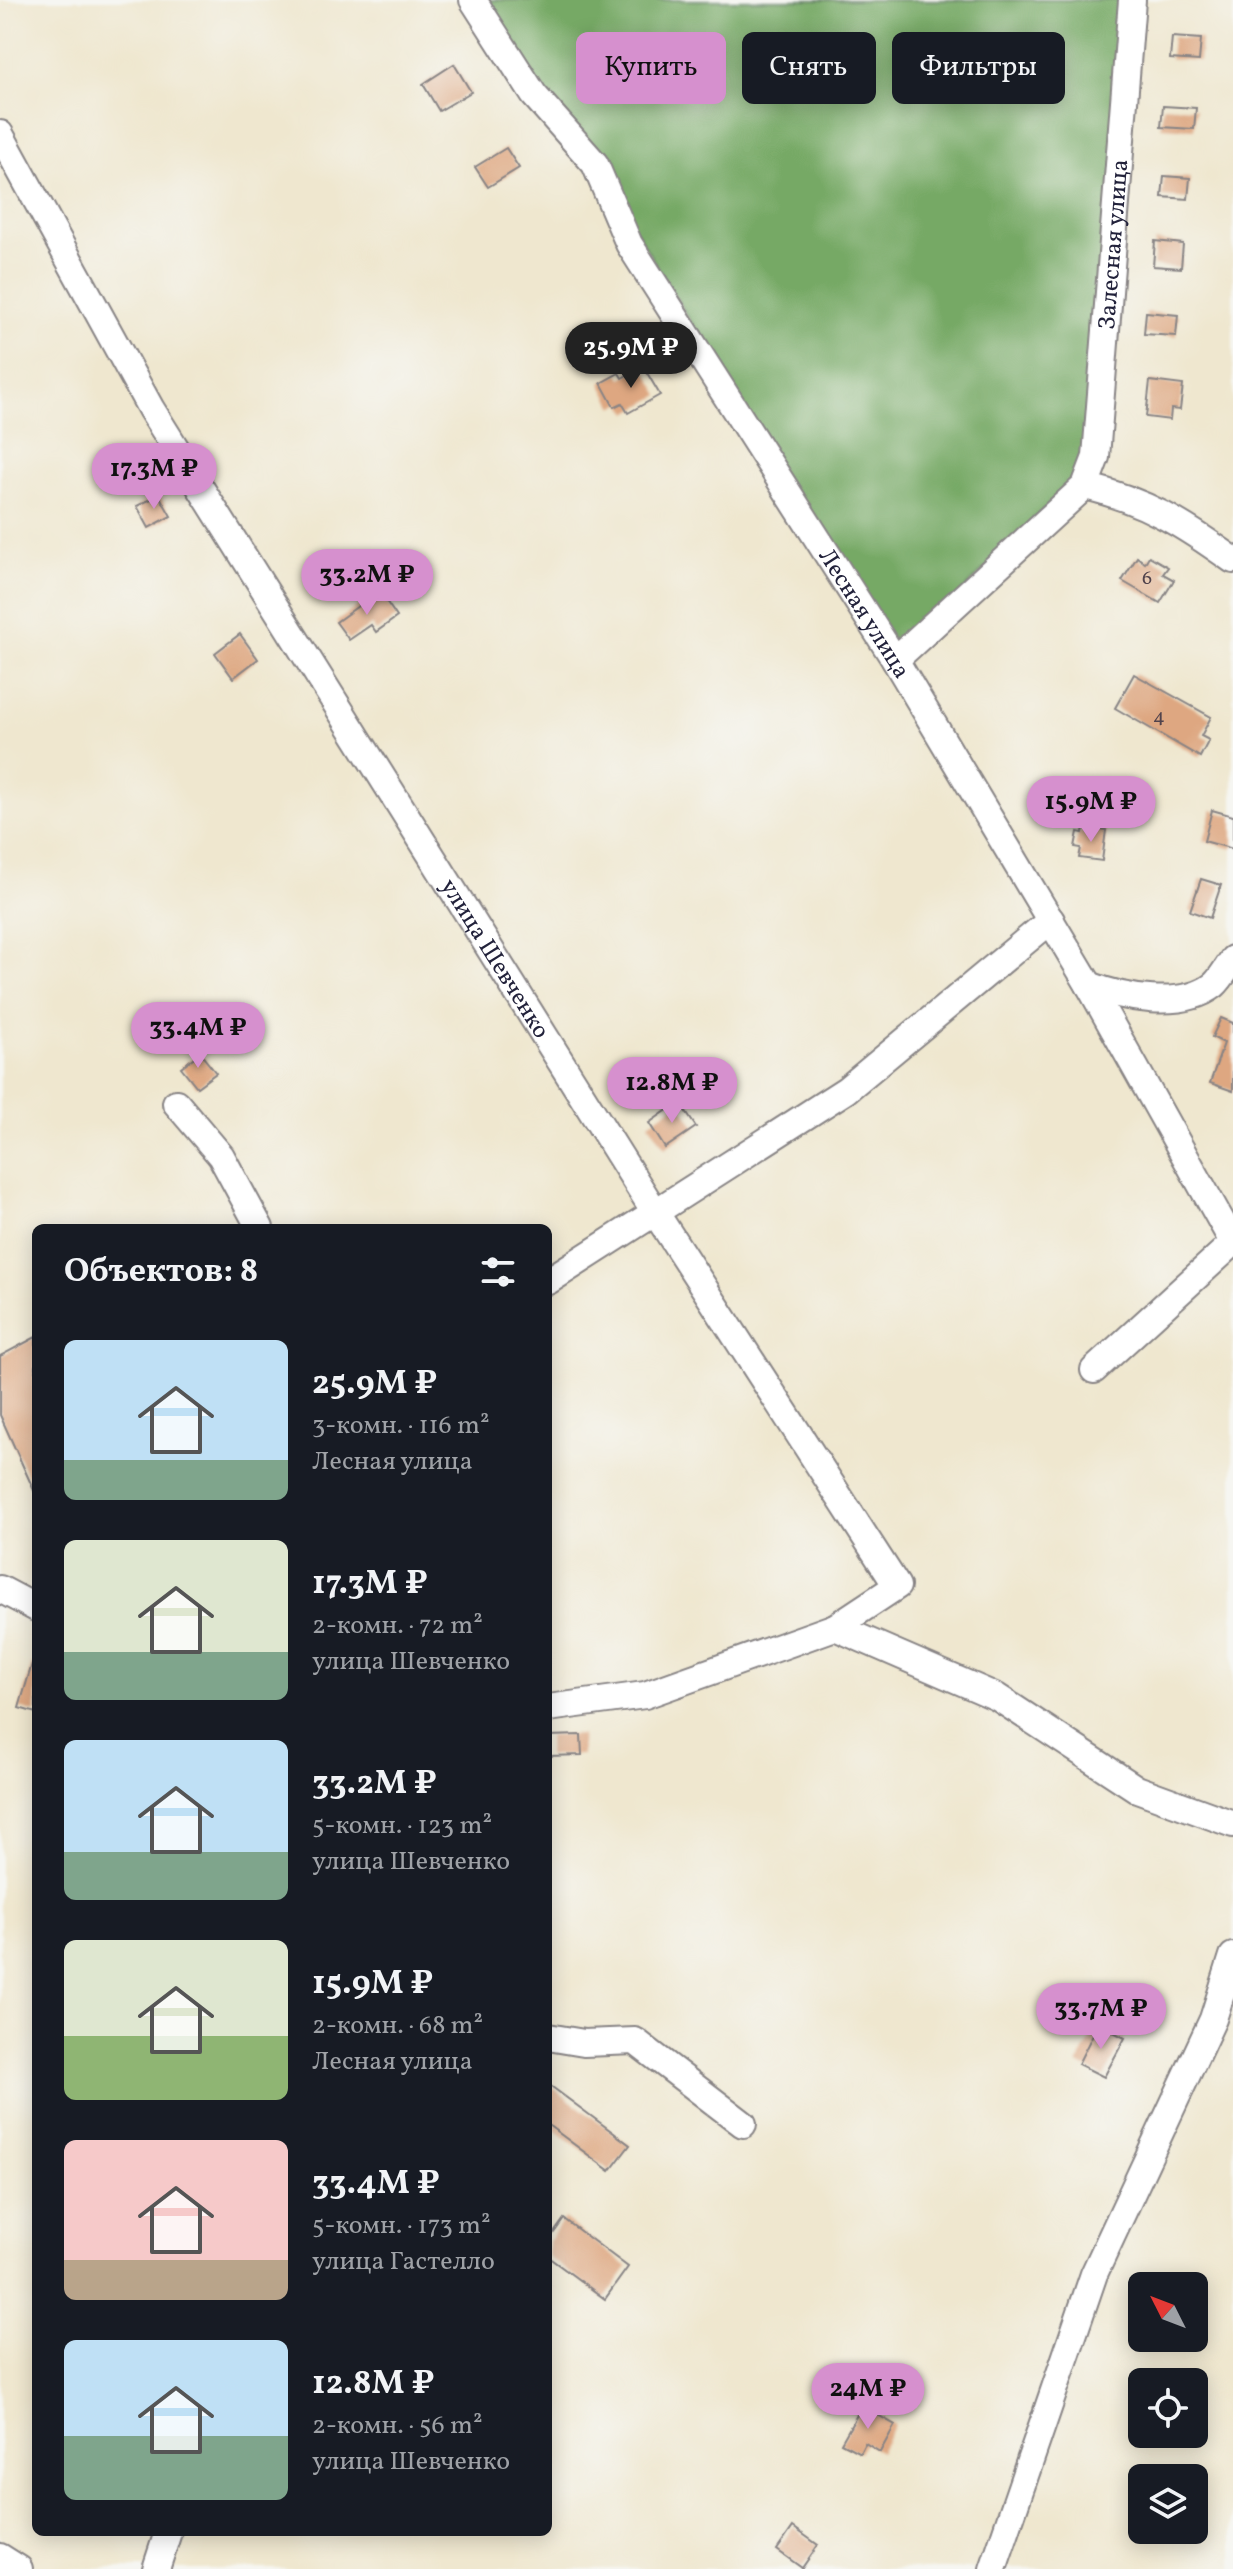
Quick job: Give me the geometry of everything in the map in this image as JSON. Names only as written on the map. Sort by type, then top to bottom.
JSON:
[{"type":"street","name":"Лесная улица","points":[[473,0],[534,95],[595,164],[629,244],[895,660],[1089,985],[1233,1242]]},
{"type":"street","name":"Залесная улица","points":[[1085,486],[1096,457],[1132,0]]},
{"type":"street","name":"улица Шевченко","points":[[0,134],[151,409],[655,1212],[897,1586],[835,1627]]},
{"type":"street","points":[[895,660],[1085,486],[1125,496],[1172,517],[1233,560]]},
{"type":"street","points":[[552,1278],[846,1090],[1051,920]]},
{"type":"street","points":[[1089,985],[1131,996],[1163,998],[1200,993],[1216,984],[1233,959]]},
{"type":"street","points":[[176,1103],[221,1156],[258,1224]]},
{"type":"street","points":[[1094,1370],[1233,1242]]},
{"type":"street","points":[[0,1589],[32,1606]]},
{"type":"street","points":[[552,1707],[645,1695],[835,1627],[997,1697],[1137,1789],[1233,1824]]},
{"type":"street","points":[[993,2569],[1094,2274],[1213,2019],[1233,1956]]},
{"type":"street","points":[[552,2038],[584,2043],[635,2041],[743,2124]]},
{"type":"street","points":[[156,2569],[167,2536]]},
{"type":"street","points":[[0,2557],[19,2569]]},
{"type":"green space","points":[[473,0],[1132,0],[1096,457],[895,660],[595,164]]},
{"type":"building","points":[[1172,37],[1201,39],[1199,61],[1170,59]]},
{"type":"building","points":[[454,64],[471,92],[439,111],[423,84]]},
{"type":"building","points":[[1163,106],[1196,108],[1194,129],[1161,127]]},
{"type":"building","points":[[506,148],[519,168],[488,187],[475,167]]},
{"type":"building","points":[[1164,176],[1190,178],[1188,199],[1162,197]]},
{"type":"building","points":[[1155,241],[1183,244],[1181,268],[1153,266]]},
{"type":"building","points":[[1146,312],[1178,315],[1176,336],[1144,334]]},
{"type":"building","points":[[643,366],[660,395],[628,413],[622,403],[614,407],[601,383],[619,373],[622,378]]},
{"type":"building","points":[[1150,381],[1183,385],[1180,410],[1171,409],[1170,420],[1146,417]]},
{"type":"building","points":[[159,495],[171,516],[149,528],[137,506]]},
{"type":"building","points":[[1149,556],[1168,567],[1163,574],[1174,580],[1160,603],[1122,581],[1137,557],[1145,563]]},
{"type":"building","points":[[379,591],[397,617],[376,632],[371,625],[349,640],[336,622]]},
{"type":"building","points":[[240,634],[258,659],[233,678],[215,653]]},
{"type":"building","points":[[1134,674],[1211,717],[1201,736],[1209,740],[1200,757],[1115,708]]},
{"type":"building","points":[[1212,810],[1233,816],[1233,849],[1204,841]]},
{"type":"building","points":[[1084,827],[1106,830],[1102,861],[1079,858],[1081,848],[1075,847],[1078,832],[1083,833]]},
{"type":"building","points":[[1201,879],[1221,885],[1210,918],[1190,911]]},
{"type":"building","points":[[1221,1018],[1233,1023],[1233,1091],[1210,1083],[1224,1043],[1212,1037]]},
{"type":"building","points":[[200,1053],[216,1073],[197,1087],[181,1067]]},
{"type":"building","points":[[679,1102],[696,1127],[665,1148],[649,1123]]},
{"type":"building","points":[[32,1339],[32,1486],[0,1415],[0,1356]]},
{"type":"building","points":[[32,1664],[32,1712],[19,1708]]},
{"type":"building","points":[[581,1735],[582,1755],[552,1756],[552,1736]]},
{"type":"building","points":[[1098,2024],[1125,2038],[1104,2077],[1078,2064]]},
{"type":"building","points":[[552,2087],[630,2145],[610,2171],[552,2128]]},
{"type":"building","points":[[564,2219],[628,2267],[605,2299],[552,2260],[552,2236]]},
{"type":"building","points":[[862,2406],[895,2425],[880,2452],[865,2443],[860,2453],[841,2443]]},
{"type":"building","points":[[793,2527],[818,2545],[802,2568],[777,2550]]}]
